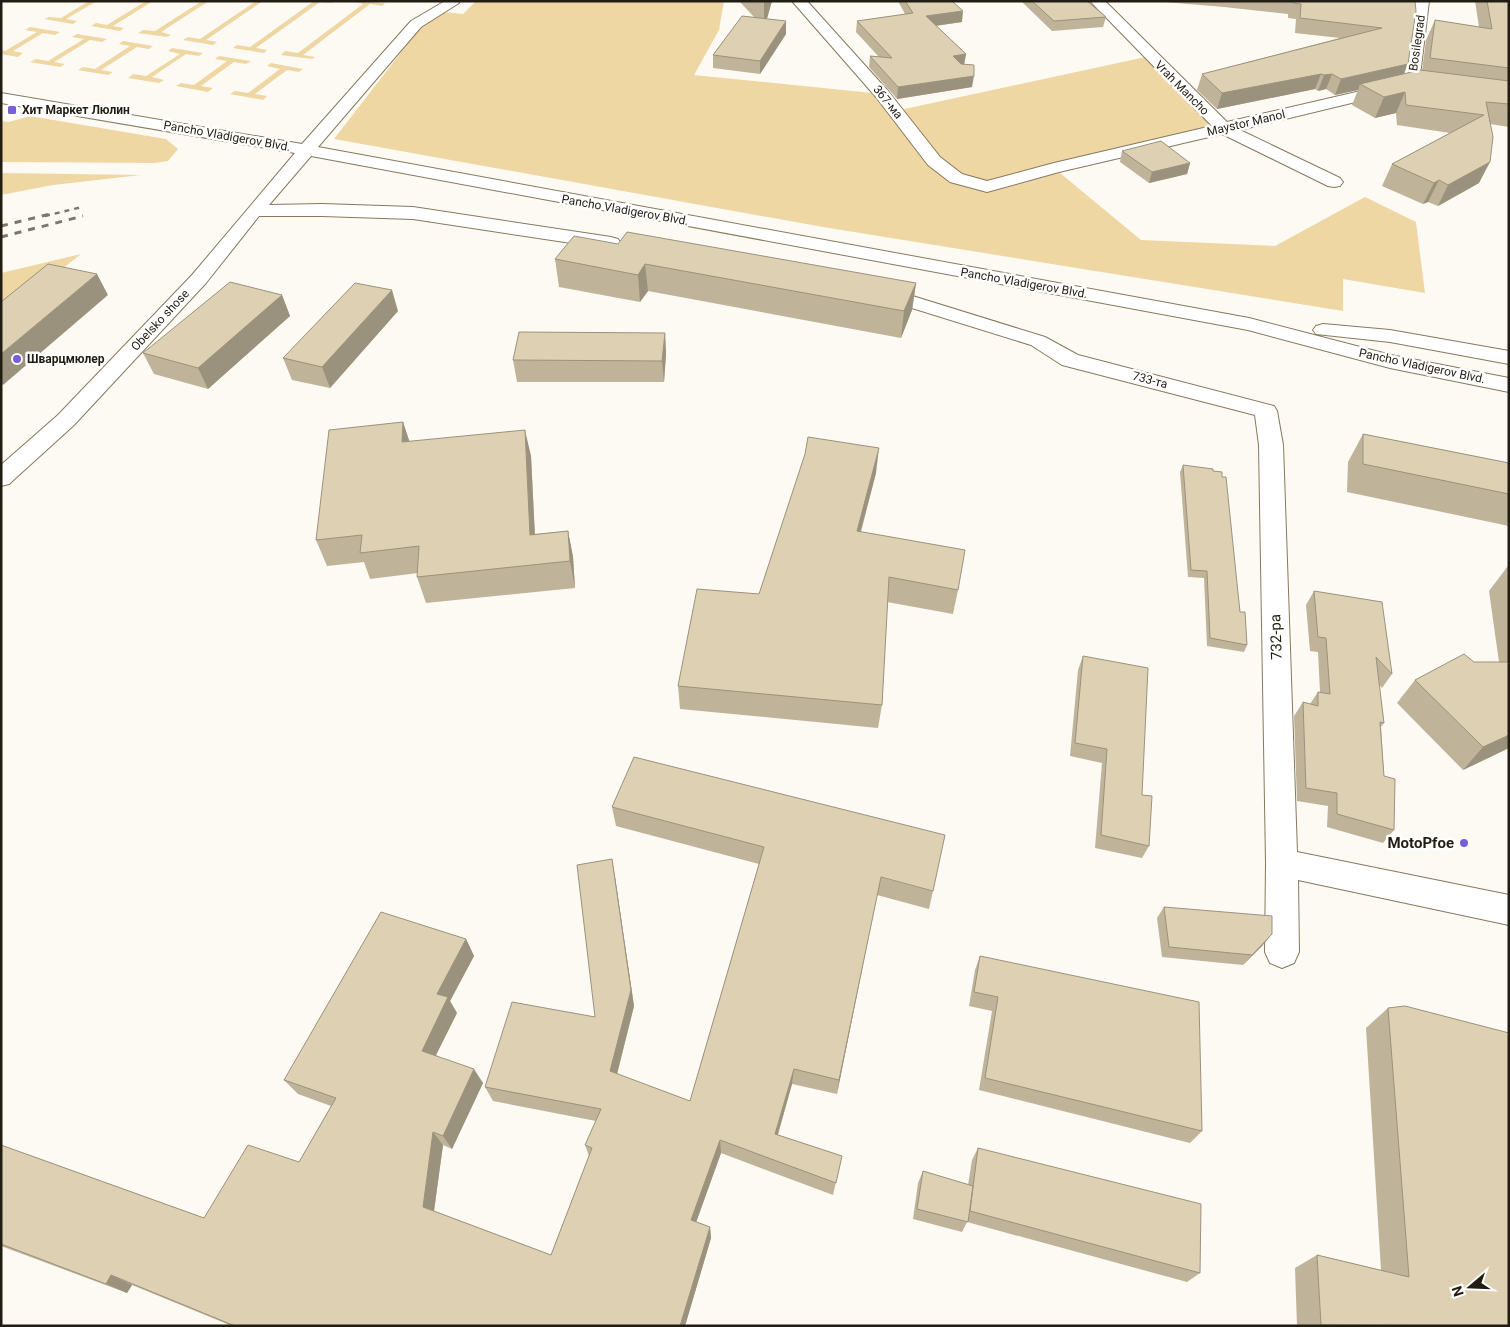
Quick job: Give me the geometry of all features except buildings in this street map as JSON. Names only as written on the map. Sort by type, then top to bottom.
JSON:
[{"type":"street","name":"367-ма","points":[[799,1],[882,94],[934,161],[956,178],[987,187]]},
{"type":"street","name":"Vrah Mancho","points":[[1097,1],[1223,128],[1334,182]]},
{"type":"street","name":"Obelsko shose","points":[[1,478],[66,420],[199,279],[254,211],[416,24],[452,3]]},
{"type":"street","points":[[1402,7],[1422,6]]},
{"type":"street","name":"Bosilegrad","points":[[1411,84],[1422,6]]},
{"type":"street","name":"Maystor Manol","points":[[987,187],[1054,168],[1411,84],[1430,87]]},
{"type":"street","name":"Pancho Vladigerov Blvd.","points":[[1,98],[223,135],[1249,324],[1390,361],[1509,384]]},
{"type":"street","points":[[254,211],[322,210],[413,213],[628,246]]},
{"type":"street","name":"733-та","points":[[863,287],[1038,342],[1070,360],[1266,411]]},
{"type":"street","name":"Pancho Vladigerov Blvd.","points":[[1249,324],[1390,336],[1509,358]]},
{"type":"street","name":"732-ра","points":[[1266,411],[1271,445],[1282,863],[1282,952]]},
{"type":"street","points":[[1282,863],[1509,910]]},
{"type":"shaded area","points":[[89,1],[97,1],[66,19],[77,21],[73,24],[44,19],[49,17],[61,18]]},
{"type":"shaded area","points":[[146,1],[153,1],[113,26],[124,28],[120,31],[91,26],[96,23],[107,25]]},
{"type":"shaded area","points":[[202,1],[209,1],[161,32],[171,35],[167,37],[138,33],[143,30],[155,31]]},
{"type":"shaded area","points":[[256,1],[263,1],[206,40],[217,42],[213,45],[183,40],[188,37],[200,39]]},
{"type":"shaded area","points":[[314,1],[335,1],[332,3],[320,2],[256,48],[267,50],[264,53],[233,48],[237,45],[250,47]]},
{"type":"shaded area","points":[[351,1],[385,3],[382,6],[370,4],[303,55],[315,57],[312,59],[281,55],[285,51],[298,53],[363,4]]},
{"type":"shaded area","points":[[476,1],[724,1],[719,30],[694,75],[882,94],[895,111],[1150,56],[1223,128],[1054,168],[1141,240],[1275,246],[1365,197],[1416,222],[1425,293],[1343,279],[1343,311],[823,227],[334,139],[433,11],[463,14]]},
{"type":"shaded area","points":[[30,27],[60,32],[55,35],[43,33],[13,51],[23,53],[18,57],[1,54],[1,50],[5,51],[37,32],[25,30]]},
{"type":"shaded area","points":[[77,34],[107,39],[102,42],[90,40],[54,62],[65,64],[60,67],[30,62],[36,59],[48,61],[84,39],[72,37]]},
{"type":"shaded area","points":[[123,41],[153,46],[149,49],[137,47],[101,70],[113,72],[108,75],[78,70],[83,67],[95,69],[130,46],[119,44]]},
{"type":"shaded area","points":[[172,48],[203,53],[199,56],[186,54],[152,77],[164,80],[159,83],[128,78],[133,74],[146,76],[180,54],[168,51]]},
{"type":"shaded area","points":[[219,56],[251,61],[246,64],[234,62],[201,86],[213,88],[208,92],[176,86],[181,83],[194,85],[227,61],[215,59]]},
{"type":"shaded area","points":[[271,63],[303,69],[299,72],[287,70],[255,94],[267,96],[263,100],[230,94],[235,91],[248,93],[280,69],[267,66]]},
{"type":"shaded area","points":[[30,116],[166,139],[178,149],[168,161],[155,163],[1,162],[1,121],[9,122]]},
{"type":"shaded area","points":[[1,173],[141,175],[53,185],[1,195]]},
{"type":"shaded area","points":[[81,254],[1,317],[1,273]]},
{"type":"railway","points":[[45,216],[82,207]]},
{"type":"railway","points":[[1,226],[50,214]]},
{"type":"railway","points":[[1,237],[83,216]]},
{"type":"place","name":"Хит Маркет Люлин","points":[[12,110]]},
{"type":"place","name":"Шварцмюлер","points":[[17,359]]},
{"type":"place","name":"MotoPfoe","points":[[1464,843]]}]
